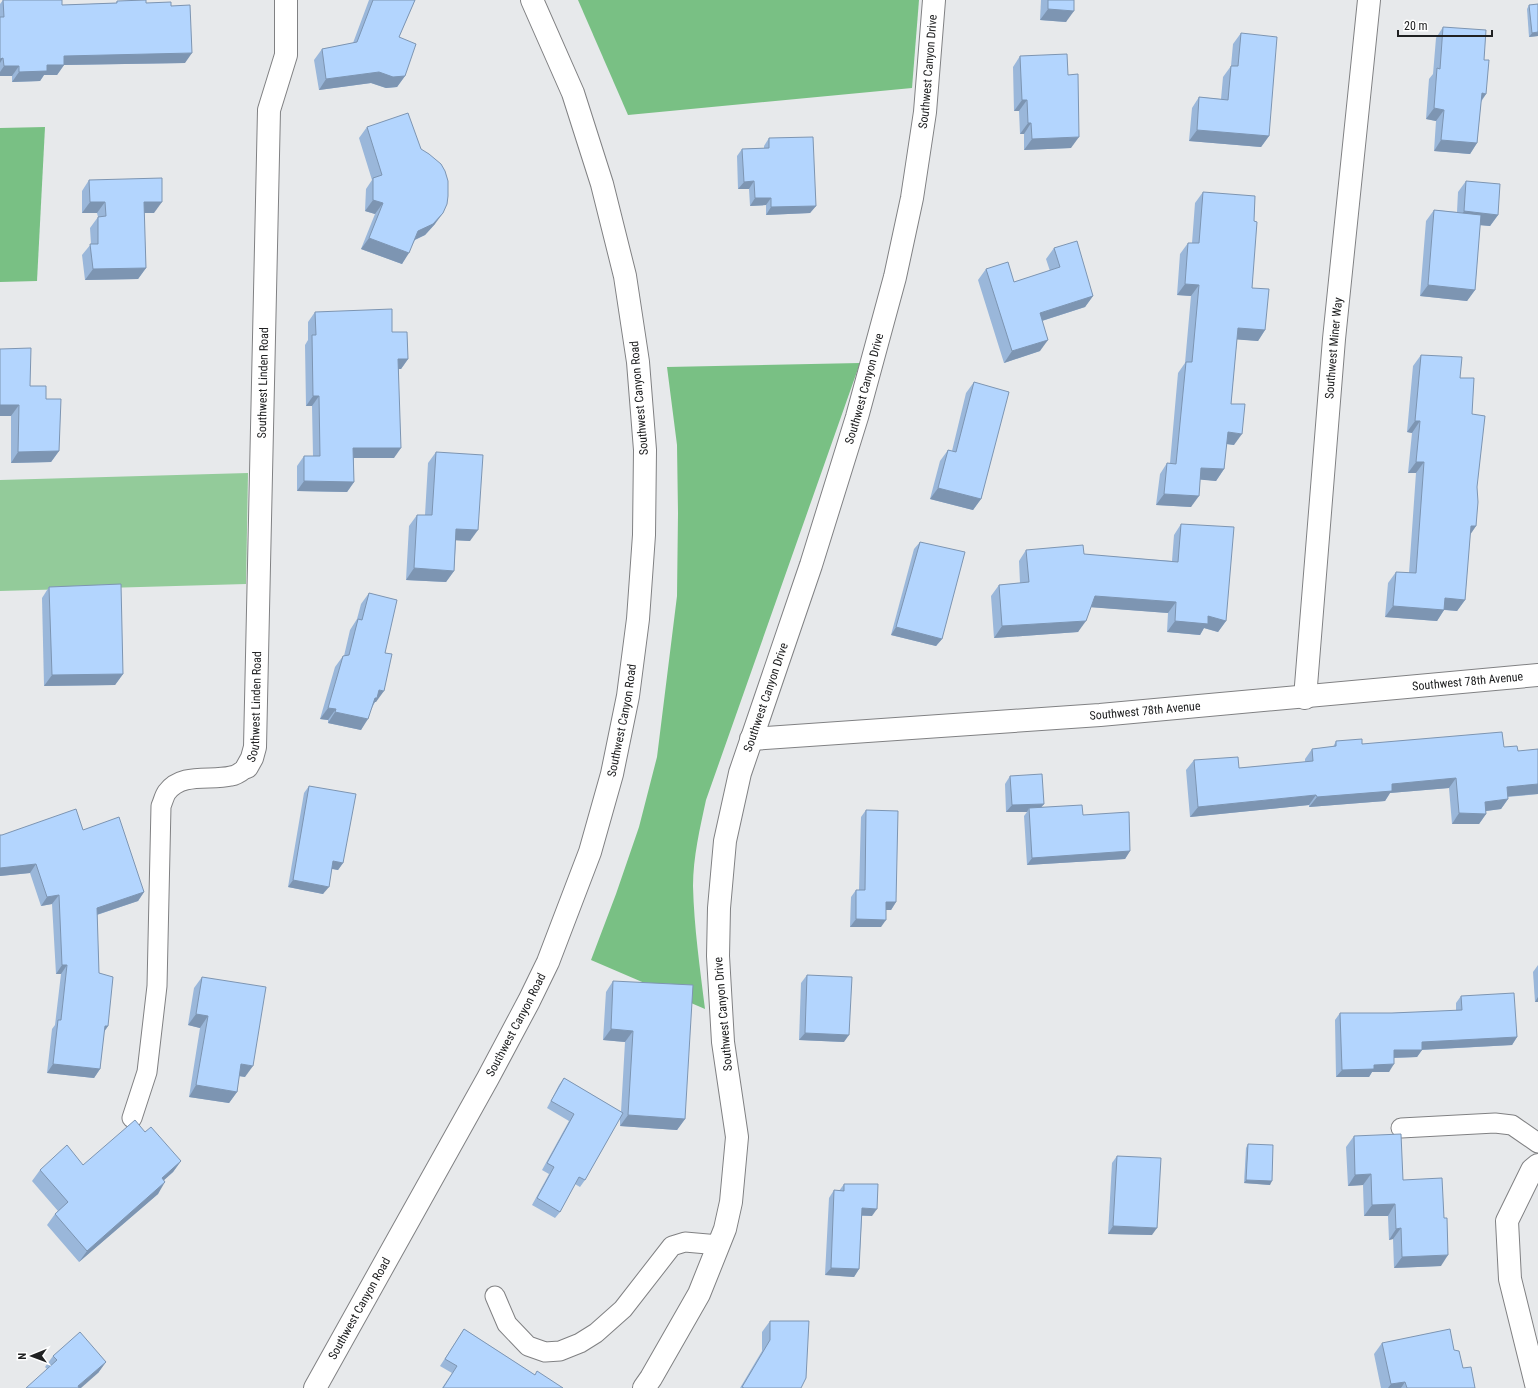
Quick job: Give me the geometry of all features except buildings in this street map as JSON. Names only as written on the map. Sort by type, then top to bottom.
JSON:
[{"type":"street","name":"Southwest Linden Road","points":[[247,767],[252,758],[255,747],[268,110],[286,55],[286,0]]},
{"type":"street","name":"Southwest Canyon Road","points":[[315,1388],[480,1092],[529,1001],[548,962],[590,852],[612,774],[628,696],[638,619],[644,535],[645,450],[638,362],[625,276],[602,184],[573,93],[532,0]]},
{"type":"street","name":"Southwest Canyon Drive","points":[[644,1388],[699,1294],[725,1229],[732,1202],[737,1137],[723,1042],[718,956],[718,908],[725,841],[740,773],[811,565],[857,417],[895,277],[912,198],[924,112],[934,0]]},
{"type":"street","name":"Southwest Miner Way","points":[[1305,698],[1334,339],[1369,0]]},
{"type":"street","name":"Southwest 78th Avenue","points":[[752,739],[1092,716],[1538,676]]},
{"type":"street","points":[[1537,1388],[1510,1278],[1507,1221],[1532,1170],[1538,1165]]},
{"type":"lane","points":[[132,1118],[146,1072],[157,986],[161,806],[167,792],[185,780],[231,776],[240,773],[247,767]]},
{"type":"lane","points":[[1401,1128],[1495,1123],[1512,1125],[1538,1143]]},
{"type":"lane","points":[[494,1296],[507,1324],[528,1346],[545,1352],[560,1351],[580,1343],[596,1333],[623,1309],[672,1246],[685,1242],[719,1245]]},
{"type":"green space","points":[[578,0],[919,0],[912,88],[628,115]]},
{"type":"green space","points":[[45,127],[37,281],[0,282],[0,128]]},
{"type":"green space","points":[[860,363],[706,800],[699,832],[693,875],[696,932],[705,1009],[591,960],[639,827],[657,757],[677,596],[677,445],[667,367]]},
{"type":"green space","points":[[248,473],[246,584],[0,591],[0,480]]}]
